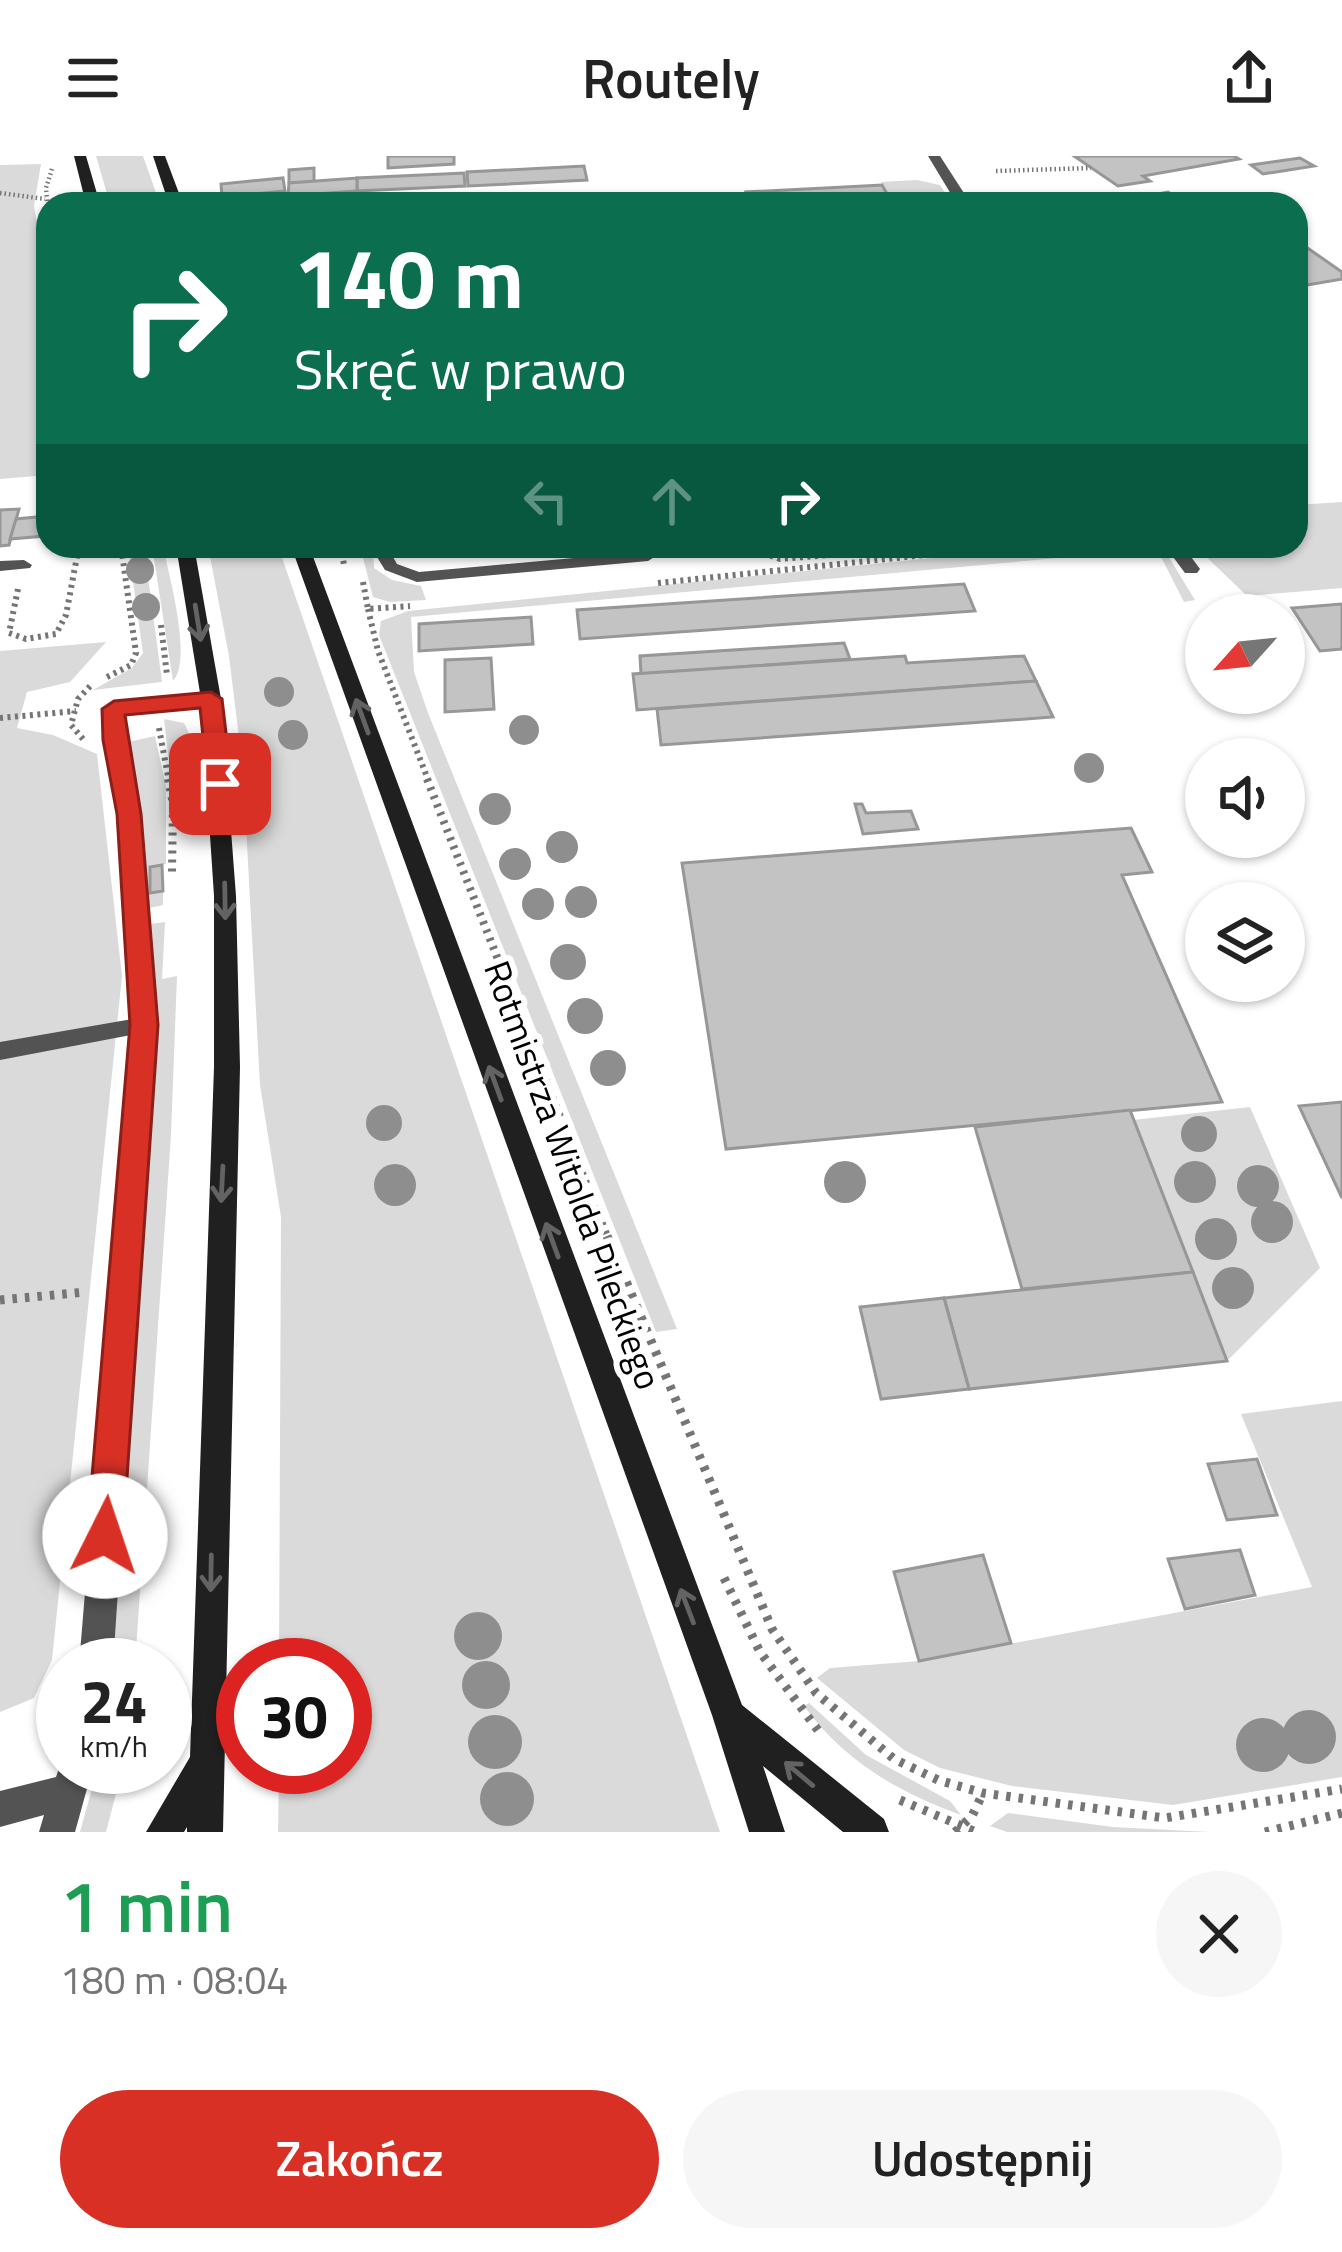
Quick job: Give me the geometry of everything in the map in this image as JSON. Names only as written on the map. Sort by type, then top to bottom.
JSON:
[{"type":"main road","points":[[80,156],[90,192]]},
{"type":"main road","points":[[159,156],[172,192]]},
{"type":"main road","points":[[187,558],[211,699],[223,851],[227,1066],[205,1832]]},
{"type":"main road","name":"Rotmistrza Witolda Pileckiego","points":[[304,558],[767,1832]]},
{"type":"main road","points":[[728,1715],[871,1832]]},
{"type":"main road","points":[[164,1832],[207,1762]]},
{"type":"street","points":[[934,156],[956,192]]},
{"type":"street","points":[[1183,558],[1191,569]]},
{"type":"street","points":[[98,1638],[144,1025],[129,814],[114,740],[114,709]]},
{"type":"street","points":[[0,1809],[36,1794]]},
{"type":"street","points":[[57,1832],[68,1794]]},
{"type":"lane","points":[[386,558],[391,567],[417,577],[626,558]]},
{"type":"lane","points":[[0,566],[24,565]]},
{"type":"lane","points":[[114,709],[211,699]]},
{"type":"lane","points":[[0,1051],[144,1025]]},
{"type":"path","points":[[47,192],[55,162]]},
{"type":"path","points":[[997,171],[1091,168]]},
{"type":"path","points":[[0,193],[36,198]]},
{"type":"path","points":[[24,565],[9,633],[26,639],[56,634],[66,615],[77,558]]},
{"type":"path","points":[[114,740],[81,738],[71,725],[90,685],[135,659],[122,558]]},
{"type":"path","points":[[343,558],[347,585]]},
{"type":"path","points":[[368,609],[378,651],[567,1139],[772,1629],[816,1694],[894,1759],[938,1780],[983,1793],[1166,1818],[1342,1789]]},
{"type":"path","points":[[158,686],[167,677],[159,614]]},
{"type":"path","points":[[365,653],[390,719]]},
{"type":"path","points":[[0,718],[114,709]]},
{"type":"path","points":[[160,730],[172,804],[173,886]]},
{"type":"path","points":[[416,786],[433,830]]},
{"type":"path","points":[[0,1300],[124,1291]]},
{"type":"path","points":[[718,1564],[760,1652],[825,1738]]},
{"type":"path","points":[[884,1790],[956,1829],[976,1832]]},
{"type":"path","points":[[956,1829],[972,1816],[983,1793]]},
{"type":"path","points":[[1264,1832],[1342,1814]]},
{"type":"shaded area","points":[[96,156],[143,156],[156,192],[106,192]]},
{"type":"shaded area","points":[[41,164],[34,206],[36,476],[0,479],[0,165]]},
{"type":"shaded area","points":[[917,180],[940,185],[944,192],[886,192],[881,182]]},
{"type":"shaded area","points":[[1342,502],[1342,588],[1245,594],[1207,558],[1308,558],[1308,504]]},
{"type":"shaded area","points":[[130,558],[146,558],[162,682],[93,690],[132,668],[143,653]]},
{"type":"shaded area","points":[[154,558],[166,558],[178,617],[181,656],[173,681]]},
{"type":"shaded area","points":[[210,558],[282,558],[720,1832],[278,1832],[279,1794],[372,1794],[372,1638],[279,1638],[281,1217],[260,1085],[243,770]]},
{"type":"shaded area","points":[[363,558],[374,558],[374,568],[392,580],[421,586],[426,600],[390,602],[373,597]]},
{"type":"shaded area","points":[[932,558],[1058,558],[411,617],[414,672],[428,713],[677,1329],[656,1332],[379,635],[381,621],[408,611]]},
{"type":"shaded area","points":[[1162,558],[1169,558],[1191,594],[1185,594],[1185,602]]},
{"type":"shaded area","points":[[106,642],[70,682],[27,692],[17,728],[53,735],[97,754],[122,976],[54,1638],[36,1638],[34,1698],[0,1712],[0,651]]},
{"type":"shaded area","points":[[164,719],[184,723],[191,744],[184,813],[175,815]]},
{"type":"shaded area","points":[[155,736],[166,786],[166,864],[150,867],[150,893],[163,891],[163,905],[150,908],[128,742]]},
{"type":"shaded area","points":[[165,922],[162,979],[177,976],[171,1135],[137,1638],[113,1638],[158,1039],[150,924]]},
{"type":"shaded area","points":[[1250,1107],[1320,1268],[1227,1361],[1133,1120]]},
{"type":"shaded area","points":[[1342,1401],[1342,1777],[1173,1805],[1012,1786],[940,1768],[904,1750],[817,1678],[830,1668],[919,1661],[1312,1587],[1241,1414]]},
{"type":"shaded area","points":[[809,1703],[866,1755],[950,1801],[961,1815],[894,1785],[855,1759],[820,1726],[804,1706]]},
{"type":"shaded area","points":[[91,1794],[116,1794],[106,1832],[80,1832]]},
{"type":"shaded area","points":[[1008,1813],[1113,1827],[1210,1832],[1007,1832],[990,1826]]},
{"type":"building","points":[[388,156],[454,156],[454,164],[388,168]]},
{"type":"building","points":[[1074,156],[1239,159],[1143,176],[1150,181],[1118,186]]},
{"type":"building","points":[[1300,158],[1314,166],[1263,174],[1251,165]]},
{"type":"building","points":[[584,166],[587,180],[468,186],[467,172]]},
{"type":"building","points":[[314,168],[314,182],[289,183],[289,170]]},
{"type":"building","points":[[464,173],[465,186],[357,191],[357,178]]},
{"type":"building","points":[[283,178],[285,191],[222,192],[221,184]]},
{"type":"building","points":[[357,178],[357,191],[288,192],[289,183]]},
{"type":"building","points":[[882,185],[886,192],[746,192]]},
{"type":"building","points":[[1308,248],[1342,272],[1342,279],[1308,285]]},
{"type":"building","points":[[19,509],[9,545],[0,546],[0,510]]},
{"type":"building","points":[[36,517],[36,537],[10,539],[16,519]]},
{"type":"building","points":[[964,584],[975,611],[580,639],[577,610]]},
{"type":"building","points":[[1342,604],[1342,649],[1320,651],[1305,628],[1305,607]]},
{"type":"building","points":[[531,617],[533,644],[419,651],[419,624]]},
{"type":"building","points":[[844,643],[850,659],[641,674],[640,656]]},
{"type":"building","points":[[905,656],[907,663],[1024,656],[1036,681],[637,710],[633,674]]},
{"type":"building","points":[[491,658],[494,709],[445,712],[445,660]]},
{"type":"building","points":[[1036,681],[1053,717],[661,745],[657,709]]},
{"type":"building","points":[[855,804],[862,804],[866,813],[911,811],[918,829],[863,834]]},
{"type":"building","points":[[1131,828],[1152,872],[1122,875],[1222,1102],[726,1149],[682,863]]},
{"type":"building","points":[[162,865],[163,891],[150,893],[150,867]]},
{"type":"building","points":[[1342,1102],[1342,1198],[1299,1106]]},
{"type":"building","points":[[1130,1110],[1193,1272],[1022,1289],[975,1127]]},
{"type":"building","points":[[1193,1272],[1227,1361],[969,1389],[944,1298]]},
{"type":"building","points":[[944,1298],[969,1389],[881,1399],[860,1307]]},
{"type":"building","points":[[1257,1459],[1277,1515],[1227,1520],[1208,1464]]},
{"type":"building","points":[[1240,1550],[1255,1595],[1185,1609],[1168,1559]]},
{"type":"building","points":[[983,1555],[1011,1643],[919,1661],[894,1572]]},
{"type":"route","points":[[105,1536],[144,1025],[129,814],[114,740],[114,709],[211,699],[220,784]]}]
